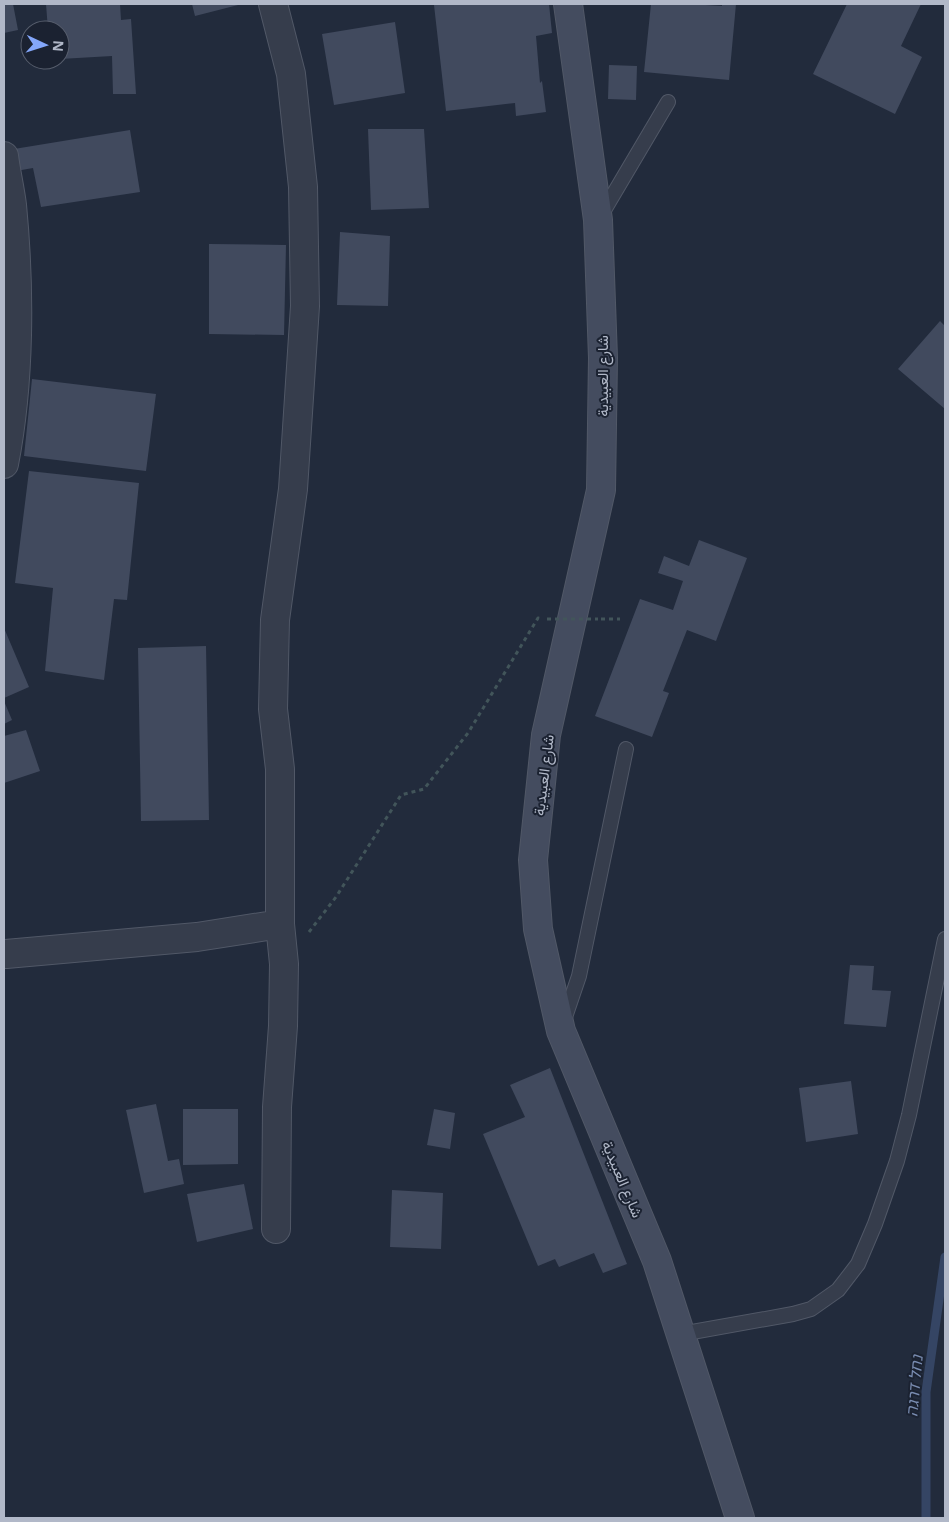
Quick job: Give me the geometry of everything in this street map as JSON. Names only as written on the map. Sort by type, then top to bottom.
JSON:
[{"type":"main road","name":"شارع العبيدية","points":[[568,4],[598,220],[604,358],[601,490],[546,735],[533,860],[538,929],[561,1031],[657,1261],[740,1518]]},
{"type":"street","points":[[273,4],[291,74],[303,187],[305,306],[293,489],[275,620],[274,709],[280,770],[280,924],[284,964],[277,1106],[276,1229]]},
{"type":"street","points":[[4,156],[12,204],[16,272],[16,344],[13,398],[4,464]]},
{"type":"street","points":[[5,949],[197,937],[280,924]]},
{"type":"lane","points":[[598,220],[668,102]]},
{"type":"lane","points":[[561,1031],[579,976],[626,748]]},
{"type":"lane","points":[[681,1334],[793,1314],[811,1309],[838,1290],[858,1264],[875,1224],[897,1162],[913,1097],[945,939]]},
{"type":"path","points":[[284,964],[336,897],[401,796],[424,789],[468,733],[538,618],[620,619]]},
{"type":"building","points":[[4,4],[13,4],[18,30],[4,33]]},
{"type":"building","points":[[46,4],[120,4],[121,20],[131,19],[136,94],[113,94],[112,56],[70,58],[70,20],[47,20]]},
{"type":"building","points":[[192,4],[242,4],[195,16]]},
{"type":"building","points":[[549,4],[552,33],[536,36],[540,83],[542,81],[546,112],[516,116],[515,103],[446,111],[434,5]]},
{"type":"building","points":[[651,4],[722,6],[722,4],[736,4],[729,80],[644,72]]},
{"type":"building","points":[[847,4],[921,4],[901,46],[922,57],[895,114],[813,74]]},
{"type":"building","points":[[395,22],[405,93],[334,105],[322,34]]},
{"type":"building","points":[[609,65],[637,66],[636,100],[608,99]]},
{"type":"building","points":[[368,129],[424,129],[429,208],[371,210]]},
{"type":"building","points":[[130,130],[140,192],[41,207],[33,168],[16,171],[14,149]]},
{"type":"building","points":[[340,232],[390,236],[388,306],[337,305]]},
{"type":"building","points":[[209,244],[286,245],[284,335],[209,334]]},
{"type":"building","points":[[940,321],[945,326],[945,409],[898,369]]},
{"type":"building","points":[[32,379],[156,394],[146,471],[24,456]]},
{"type":"building","points":[[29,471],[139,483],[127,600],[114,599],[104,680],[45,671],[53,588],[15,583]]},
{"type":"building","points":[[699,540],[747,558],[716,641],[687,630],[663,691],[669,693],[652,737],[595,716],[640,599],[673,610],[683,581],[658,573],[664,556],[689,566]]},
{"type":"building","points":[[4,628],[29,687],[4,698]]},
{"type":"building","points":[[206,646],[209,820],[141,821],[138,648]]},
{"type":"building","points":[[4,701],[12,720],[4,724]]},
{"type":"building","points":[[26,730],[40,771],[4,783],[4,736]]},
{"type":"building","points":[[850,965],[874,966],[872,990],[891,991],[886,1027],[844,1024]]},
{"type":"building","points":[[550,1068],[627,1264],[603,1273],[594,1253],[559,1267],[555,1259],[538,1266],[483,1134],[525,1117],[510,1085]]},
{"type":"building","points":[[851,1081],[858,1134],[806,1142],[799,1088]]},
{"type":"building","points":[[156,1104],[168,1161],[179,1159],[184,1184],[144,1193],[126,1110]]},
{"type":"building","points":[[183,1109],[238,1109],[238,1164],[183,1165]]},
{"type":"building","points":[[434,1109],[455,1113],[450,1149],[427,1145]]},
{"type":"building","points":[[244,1184],[253,1229],[197,1242],[187,1194]]},
{"type":"building","points":[[392,1190],[443,1193],[441,1249],[390,1247]]},
{"type":"waterway","name":"נחל דרגה","points":[[926,1518],[926,1392],[945,1257]]}]
